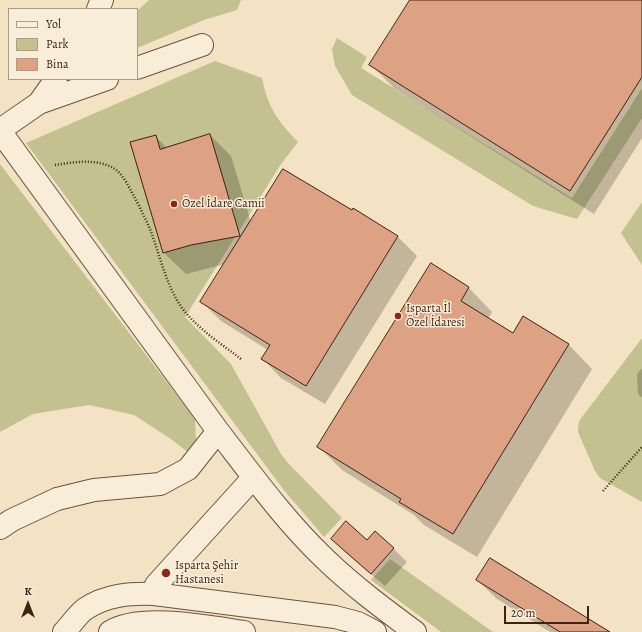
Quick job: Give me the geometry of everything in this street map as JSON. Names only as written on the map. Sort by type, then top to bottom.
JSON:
[{"type":"street","points":[[138,68],[202,45]]},
{"type":"street","points":[[39,103],[55,80]]},
{"type":"street","points":[[104,80],[39,103],[0,131],[218,431],[287,518],[325,559],[356,587],[415,632]]},
{"type":"street","points":[[0,528],[12,520],[57,499],[94,490],[160,484],[188,469],[218,431]]},
{"type":"street","points":[[156,585],[254,478]]},
{"type":"street","points":[[64,632],[85,610],[100,601],[136,593],[335,617],[358,624],[376,632]]},
{"type":"street","points":[[110,632],[114,629],[145,622],[196,624],[244,632]]},
{"type":"path","points":[[55,165],[75,162],[92,162],[115,169],[125,181],[138,203],[149,228],[169,286],[178,302],[187,315],[241,359]]},
{"type":"path","points":[[603,491],[642,448]]},
{"type":"green space","points":[[149,0],[241,0],[237,10],[204,20],[138,48],[138,10]]},
{"type":"green space","points":[[337,38],[367,57],[361,68],[572,198],[642,88],[642,118],[577,219],[533,206],[352,95],[335,66],[332,49]]},
{"type":"green space","points":[[215,61],[262,78],[267,97],[274,113],[284,127],[298,142],[281,164],[185,317],[231,364],[281,454],[288,463],[342,518],[324,537],[283,489],[26,143]]},
{"type":"green space","points":[[0,164],[195,419],[197,459],[171,439],[134,415],[89,405],[33,414],[0,432]]},
{"type":"green space","points":[[642,202],[642,265],[621,233]]},
{"type":"green space","points":[[642,338],[642,502],[600,478],[595,471],[578,432],[579,421]]},
{"type":"green space","points":[[390,559],[493,632],[441,632],[371,580]]},
{"type":"building","points":[[410,0],[642,0],[642,77],[570,191],[369,65]]},
{"type":"building","points":[[210,134],[240,236],[191,245],[163,253],[130,142],[156,135],[160,149]]},
{"type":"building","points":[[283,169],[352,210],[353,208],[398,236],[306,386],[261,359],[270,345],[200,302]]},
{"type":"building","points":[[431,263],[469,287],[461,301],[513,333],[523,316],[569,344],[453,534],[399,502],[401,499],[317,447]]},
{"type":"building","points":[[346,521],[367,540],[375,531],[394,548],[371,574],[331,539]]},
{"type":"building","points":[[490,558],[610,632],[560,632],[476,580]]},
{"type":"place","name":"Özel İdare Camii","points":[[174,204]]},
{"type":"place","name":"Isparta İl Özel İdaresi","points":[[398,316]]},
{"type":"place","name":"Isparta Şehir Hastanesi","points":[[166,573]]}]
